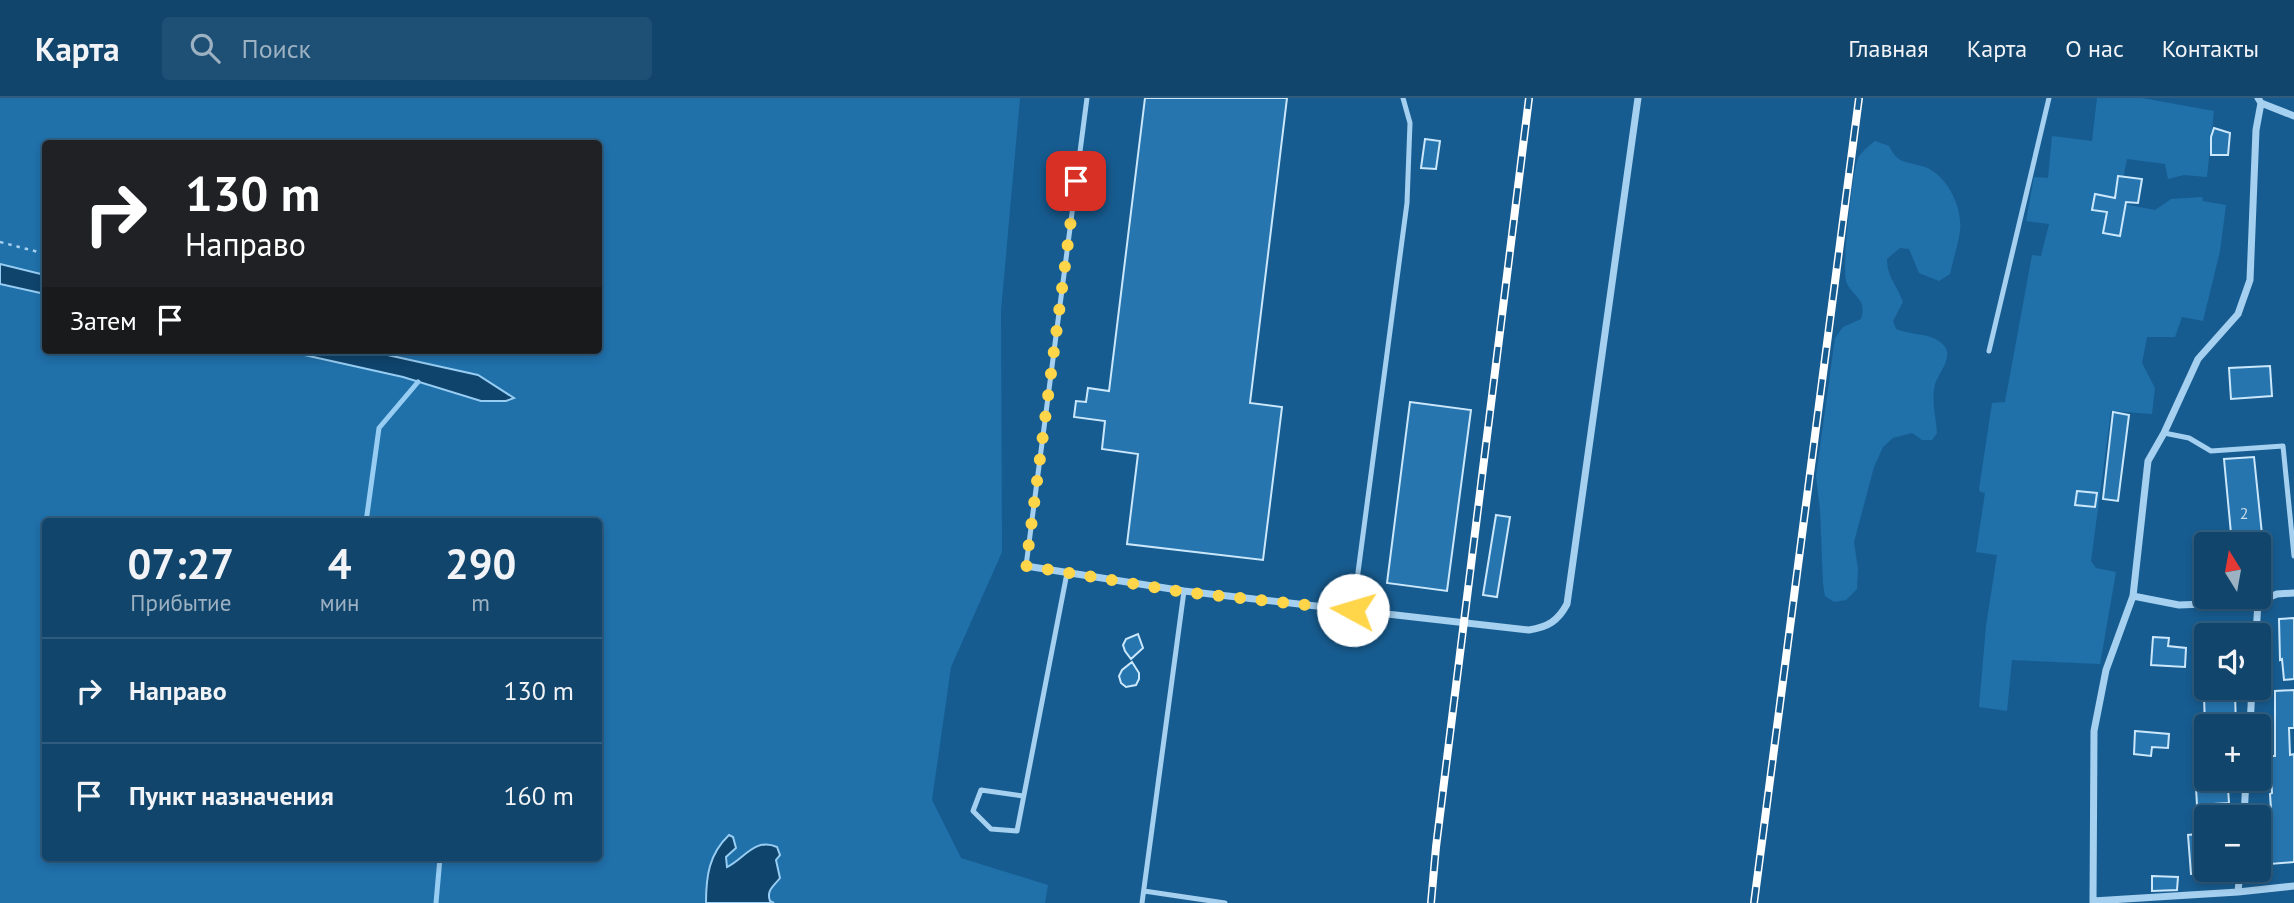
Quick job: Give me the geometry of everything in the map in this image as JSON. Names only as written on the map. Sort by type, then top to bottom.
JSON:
[{"type":"street","points":[[1026,566],[1184,592],[1529,630],[1553,623],[1567,604],[1638,98]]},
{"type":"street","points":[[2294,116],[2260,100],[2256,130],[2250,280],[2238,314],[2198,359],[2148,461],[2133,596],[2106,670],[2094,731],[2093,902],[2294,886]]},
{"type":"street","points":[[2272,596],[2294,593]]},
{"type":"street","points":[[2133,596],[2179,605],[2194,604]]},
{"type":"street","points":[[2238,892],[2239,882]]},
{"type":"lane","points":[[1026,566],[1087,98]]},
{"type":"lane","points":[[1353,610],[1407,203],[1410,123],[1403,98]]},
{"type":"lane","points":[[1989,352],[2049,98]]},
{"type":"lane","points":[[2164,433],[2189,438],[2211,451],[2283,446],[2294,556]]},
{"type":"lane","points":[[1023,796],[981,790],[973,811],[991,829],[1017,831],[1067,573]]},
{"type":"lane","points":[[1142,903],[1184,592]]},
{"type":"lane","points":[[1144,891],[1225,903]]},
{"type":"path","points":[[0,242],[42,253]]},
{"type":"shaded area","points":[[0,98],[1020,98],[1001,311],[1002,552],[951,667],[932,800],[961,858],[1048,885],[1045,903],[0,903]]},
{"type":"shaded area","points":[[2097,98],[2142,98],[2214,111],[2207,177],[2184,175],[2168,179],[2165,164],[2127,159],[2118,203],[2155,210],[2171,199],[2202,197],[2203,201],[2226,205],[2220,251],[2203,321],[2182,317],[2175,337],[2147,337],[2142,363],[2155,388],[2152,414],[2111,411],[2091,561],[2096,568],[2116,572],[2100,664],[2012,660],[2007,711],[1979,707],[1986,626],[1997,555],[1976,552],[1985,493],[1979,489],[1992,403],[2005,402],[2032,255],[2041,256],[2049,224],[2026,221],[2034,177],[2048,178],[2052,136],[2092,141]]},
{"type":"shaded area","points":[[1875,141],[1889,146],[1900,159],[1925,167],[1940,177],[1956,203],[1960,231],[1950,274],[1939,281],[1919,273],[1909,249],[1900,248],[1887,259],[1890,276],[1903,302],[1893,321],[1896,329],[1933,338],[1946,350],[1946,363],[1934,389],[1937,433],[1932,440],[1922,440],[1912,433],[1893,438],[1883,447],[1874,467],[1854,542],[1858,569],[1857,589],[1846,600],[1834,602],[1825,596],[1823,584],[1816,476],[1835,338],[1843,327],[1861,319],[1863,312],[1861,302],[1846,281],[1846,240],[1857,161],[1862,152]]},
{"type":"shaded area","points":[[0,264],[42,274],[42,293],[0,284]]},
{"type":"shaded area","points":[[300,354],[383,354],[478,375],[514,398],[506,401],[481,401],[403,377]]},
{"type":"shaded area","points":[[729,835],[733,837],[736,848],[726,857],[727,867],[756,847],[777,847],[780,855],[776,860],[780,878],[769,894],[770,901],[774,903],[706,903],[710,866],[717,850]]},
{"type":"building","points":[[1145,98],[1287,98],[1250,403],[1282,407],[1263,560],[1127,544],[1138,454],[1102,449],[1105,421],[1074,417],[1076,401],[1086,402],[1088,388],[1109,391]]},
{"type":"building","points":[[2214,128],[2230,133],[2228,155],[2211,155]]},
{"type":"building","points":[[1425,139],[1440,141],[1436,169],[1421,168]]},
{"type":"building","points":[[2118,176],[2142,179],[2138,203],[2126,202],[2120,236],[2103,233],[2107,212],[2092,210],[2095,194],[2115,198]]},
{"type":"building","points":[[2270,366],[2272,396],[2231,399],[2229,368]]},
{"type":"building","points":[[1410,402],[1471,410],[1447,591],[1387,583]]},
{"type":"building","points":[[2113,412],[2129,415],[2118,501],[2103,499]]},
{"type":"building","points":[[2254,457],[2262,532],[2231,532],[2224,459]]},
{"type":"building","points":[[2077,491],[2097,493],[2095,507],[2075,505]]},
{"type":"building","points":[[1496,515],[1510,517],[1497,597],[1483,595]]},
{"type":"building","points":[[2294,618],[2294,679],[2284,680],[2282,659],[2280,660],[2279,619]]},
{"type":"building","points":[[1138,634],[1143,648],[1131,659],[1123,645],[1126,639]]},
{"type":"building","points":[[2153,637],[2169,638],[2168,646],[2186,648],[2185,667],[2151,665]]},
{"type":"building","points":[[1132,662],[1139,673],[1139,679],[1136,685],[1126,687],[1119,676]]},
{"type":"building","points":[[2294,690],[2294,728],[2289,728],[2290,755],[2294,754],[2294,862],[2271,864],[2270,794],[2271,756],[2275,756],[2275,691]]},
{"type":"building","points":[[2204,700],[2235,700],[2236,714],[2205,714]]},
{"type":"building","points":[[2135,731],[2169,734],[2168,748],[2152,747],[2151,756],[2134,754]]},
{"type":"building","points":[[2196,791],[2228,791],[2229,803],[2197,805]]},
{"type":"building","points":[[2194,834],[2194,874],[2191,874],[2188,835]]},
{"type":"building","points":[[2152,876],[2178,877],[2177,890],[2152,891]]},
{"type":"waterway","points":[[367,518],[379,428],[418,382]]},
{"type":"waterway","points":[[436,903],[440,861]]},
{"type":"railway","points":[[1431,903],[1529,98]]},
{"type":"railway","points":[[1754,903],[1859,98]]},
{"type":"route","points":[[1076,181],[1026,566],[1184,592],[1353,610]]}]
